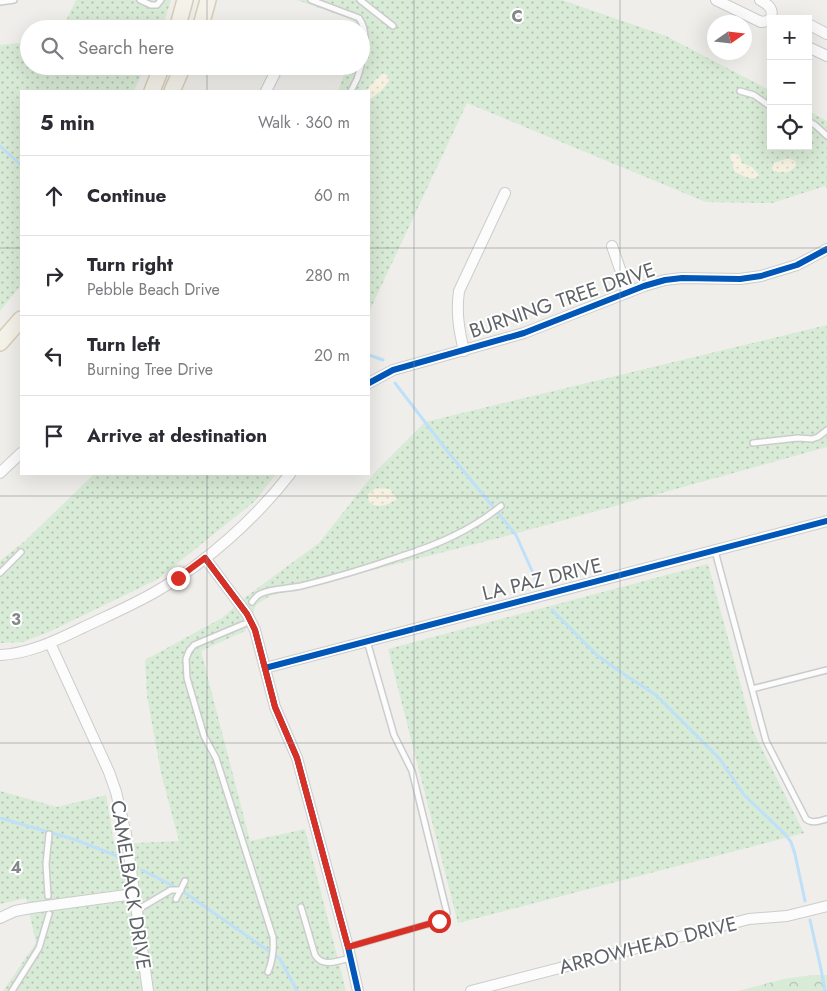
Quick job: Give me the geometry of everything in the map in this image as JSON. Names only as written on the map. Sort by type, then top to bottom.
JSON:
[{"type":"main road","points":[[184,20],[185,0]]},
{"type":"main road","points":[[202,20],[208,0]]},
{"type":"main road","points":[[152,90],[158,75]]},
{"type":"main road","points":[[172,90],[179,75]]},
{"type":"main road","points":[[0,343],[20,320]]},
{"type":"street","points":[[716,0],[764,22],[771,18],[772,11],[770,7],[760,0]]},
{"type":"street","points":[[812,26],[827,34]]},
{"type":"street","points":[[812,49],[827,56]]},
{"type":"street","points":[[266,90],[274,75]]},
{"type":"street","points":[[464,351],[457,324],[459,291],[505,193]]},
{"type":"street","points":[[612,246],[628,292]]},
{"type":"street","name":"BURNING TREE DRIVE","points":[[370,383],[400,368],[464,351],[531,330],[628,292],[665,280],[682,278],[740,279],[761,276],[797,265],[827,249]]},
{"type":"street","points":[[0,474],[20,454]]},
{"type":"street","points":[[0,655],[25,651],[50,643],[157,591],[205,558],[260,510],[289,475]]},
{"type":"street","name":"LA PAZ DRIVE","points":[[265,668],[827,521]]},
{"type":"street","points":[[205,558],[247,614],[255,630],[275,707],[297,758],[358,991]]},
{"type":"street","name":"CAMELBACK DRIVE","points":[[50,643],[109,772],[116,792],[126,834],[148,991]]},
{"type":"street","points":[[0,918],[31,908],[134,894]]},
{"type":"street","name":"ARROWHEAD DRIVE","points":[[471,991],[749,919],[787,916],[827,906]]},
{"type":"lane","points":[[0,2],[14,0]]},
{"type":"lane","points":[[140,0],[151,6],[157,5],[161,0]]},
{"type":"lane","points":[[311,0],[361,20]]},
{"type":"lane","points":[[360,0],[394,26]]},
{"type":"lane","points":[[352,90],[359,75]]},
{"type":"lane","points":[[740,91],[754,95],[767,105]]},
{"type":"lane","points":[[812,123],[827,136]]},
{"type":"lane","points":[[753,443],[798,438],[812,439],[827,430]]},
{"type":"lane","points":[[252,602],[256,596],[264,592],[298,586],[343,574],[399,558],[450,539],[488,516],[500,506]]},
{"type":"lane","points":[[715,551],[766,741],[806,818],[809,821],[815,822],[827,819]]},
{"type":"lane","points":[[0,573],[22,552]]},
{"type":"lane","points":[[244,624],[194,645],[189,651],[186,667],[187,678],[204,736],[216,758],[273,937],[273,960],[268,972]]},
{"type":"lane","points":[[348,947],[439,921],[447,912],[412,771],[394,735],[367,640]]},
{"type":"lane","points":[[752,689],[827,670]]},
{"type":"lane","points":[[48,896],[46,864],[49,834]]},
{"type":"lane","points":[[176,899],[186,881]]},
{"type":"lane","points":[[136,911],[171,890],[181,890]]},
{"type":"lane","points":[[301,907],[318,960],[326,963],[350,958]]},
{"type":"lane","points":[[12,991],[40,948],[49,914]]},
{"type":"green space","points":[[76,0],[171,0],[165,20],[66,20]]},
{"type":"green space","points":[[297,0],[562,0],[666,36],[707,57],[707,60],[712,60],[767,89],[767,150],[812,150],[812,113],[827,121],[827,189],[825,186],[772,203],[706,202],[467,103],[370,310],[370,90],[338,90],[344,75],[370,75],[370,20],[354,20]]},
{"type":"green space","points":[[20,43],[20,75],[141,75],[134,90],[20,90],[20,286],[0,311],[0,45]]},
{"type":"green space","points":[[827,325],[827,447],[503,537],[270,596],[256,605],[245,631],[201,651],[250,841],[305,829],[346,991],[3,991],[36,943],[26,898],[0,904],[0,791],[57,807],[106,795],[114,844],[179,841],[161,773],[147,696],[145,660],[222,618],[247,596],[319,543],[376,471],[425,422]]},
{"type":"green space","points":[[93,475],[275,475],[255,501],[158,579],[51,631],[23,642],[0,643],[0,561],[25,541]]},
{"type":"green space","points":[[708,564],[753,731],[804,833],[458,923],[388,649]]},
{"type":"green space","points":[[827,975],[827,991],[738,991],[784,979]]},
{"type":"sand","points":[[384,73],[388,76],[389,81],[381,91],[370,99],[370,90],[367,90]]},
{"type":"sand","points":[[732,153],[739,155],[742,163],[752,167],[759,175],[750,178],[735,172],[730,156]]},
{"type":"sand","points":[[788,158],[795,161],[796,165],[792,170],[783,172],[772,169],[774,163]]},
{"type":"sand","points":[[376,488],[390,489],[397,499],[389,504],[374,505],[368,500],[368,494]]},
{"type":"waterway","points":[[0,146],[20,164]]},
{"type":"waterway","points":[[370,355],[383,360]]},
{"type":"waterway","points":[[395,383],[448,452],[516,535],[537,582]]},
{"type":"waterway","points":[[552,610],[598,656],[656,695],[719,758],[744,795],[791,842],[805,901]]},
{"type":"waterway","points":[[0,818],[76,840],[117,856]]},
{"type":"waterway","points":[[142,870],[181,890],[280,959],[297,991]]},
{"type":"waterway","points":[[810,920],[825,991]]},
{"type":"cycle path","points":[[370,382],[393,370],[524,333],[644,286],[665,280],[682,278],[740,279],[761,276],[797,265],[827,249]]},
{"type":"cycle path","points":[[265,668],[827,521]]},
{"type":"cycle path","points":[[205,558],[247,614],[255,630],[275,707],[297,758],[358,991]]},
{"type":"route","points":[[178,578],[205,558],[237,599],[255,630],[275,707],[294,747],[348,947],[439,921]]}]
